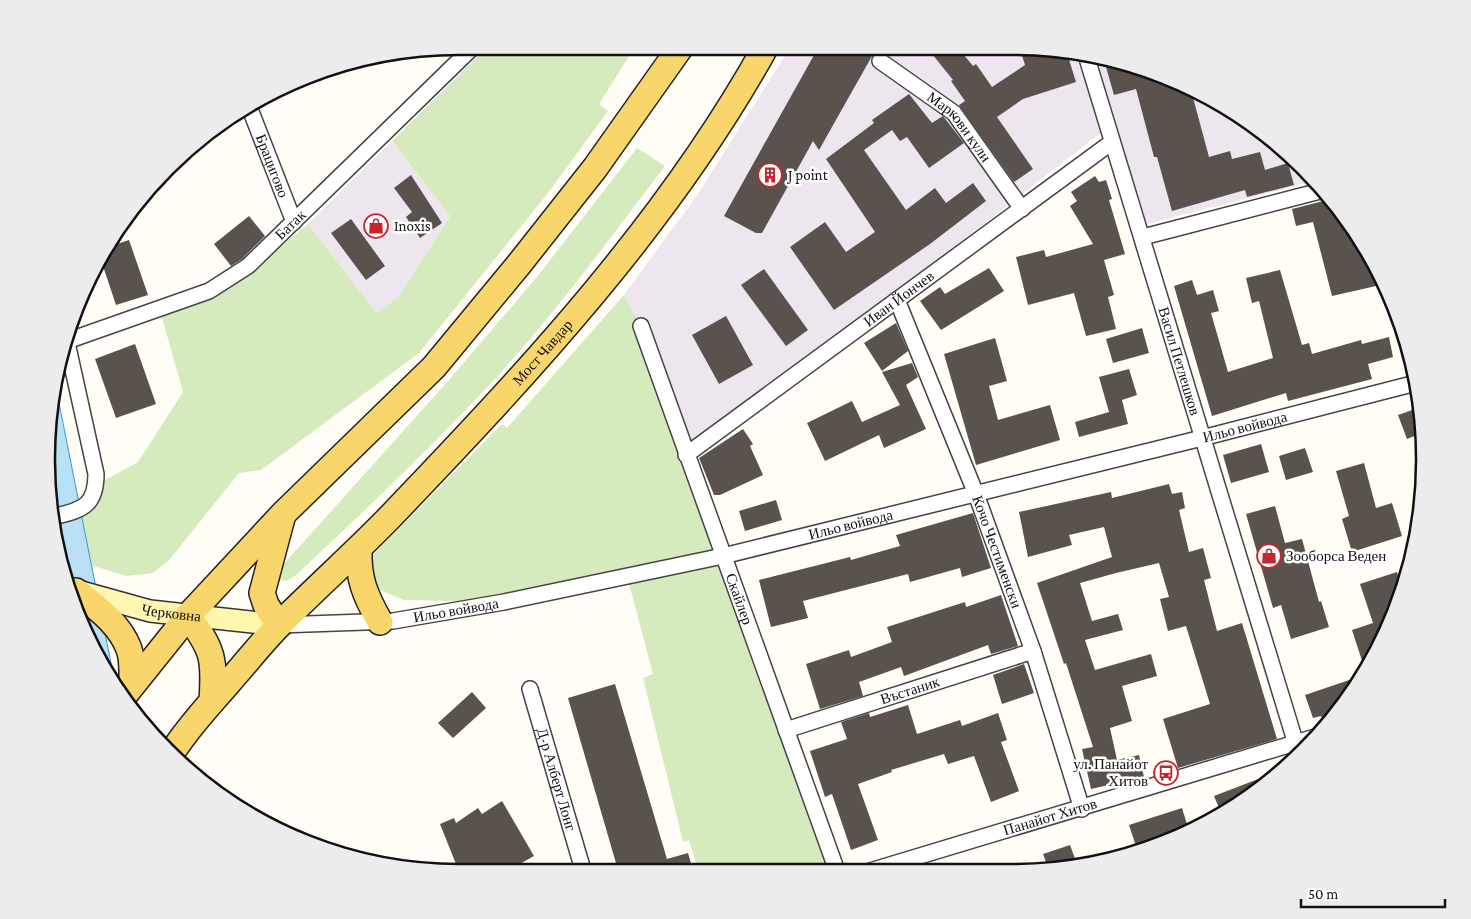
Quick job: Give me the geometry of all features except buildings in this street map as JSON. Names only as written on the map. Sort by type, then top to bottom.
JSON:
[{"type":"main road","points":[[128,691],[188,616],[283,514],[434,367],[520,264],[595,168],[675,55]]},
{"type":"main road","name":"Мост Чавдар","points":[[175,748],[212,701],[279,625],[359,549],[489,413],[594,291],[642,232],[699,155],[761,55]]},
{"type":"main road","points":[[279,625],[266,605],[262,593],[283,514]]},
{"type":"main road","points":[[359,549],[358,572],[366,598],[380,622]]},
{"type":"main road","points":[[77,593],[110,618],[119,630],[129,650],[128,691]]},
{"type":"main road","points":[[188,616],[208,643],[214,670],[212,701]]},
{"type":"street","name":"Батак","points":[[74,337],[209,290],[248,266],[465,55]]},
{"type":"street","name":"Маркови кули","points":[[880,61],[954,113],[1022,209]]},
{"type":"street","name":"Васил Петлешков","points":[[1088,63],[1298,746]]},
{"type":"street","name":"Брацигово","points":[[251,113],[294,222]]},
{"type":"street","name":"Иван Йончев","points":[[686,455],[1112,142]]},
{"type":"street","points":[[1143,237],[1315,192]]},
{"type":"street","name":"Кочо Честименски","points":[[897,300],[976,494],[1033,651],[1082,809]]},
{"type":"street","name":"Скайлер","points":[[641,326],[834,864]]},
{"type":"street","points":[[59,515],[76,511],[89,503],[96,489],[96,474],[69,354]]},
{"type":"street","name":"Ильо войвода","points":[[279,625],[380,622],[504,602],[723,556],[1409,385]]},
{"type":"street","name":"Черковна","points":[[76,590],[150,611],[279,625]]},
{"type":"street","name":"Въстаник","points":[[786,730],[1033,651]]},
{"type":"street","name":"Д-р Алберт Лонг","points":[[530,689],[581,864]]},
{"type":"street","name":"Панайот Хитов","points":[[894,864],[1295,749]]},
{"type":"shaded area","points":[[786,55],[1038,56],[1064,58],[1116,69],[1142,76],[1214,109],[1258,139],[1307,183],[1147,224],[1115,122],[686,455],[624,295],[698,194]]},
{"type":"shaded area","points":[[392,141],[450,216],[399,296],[377,313],[308,224]]},
{"type":"green space","points":[[479,55],[630,55],[599,104],[608,111],[548,193],[419,353],[261,470],[239,473],[170,559],[153,573],[126,576],[68,558],[60,525],[83,516],[99,499],[105,480],[138,462],[183,392],[161,314],[250,272],[308,224],[377,313],[399,296],[450,216],[392,141]]},
{"type":"green space","points":[[637,148],[665,166],[596,257],[525,345],[431,446],[386,490],[296,575],[286,581],[277,580],[282,566],[449,380],[537,277]]},
{"type":"green space","points":[[624,295],[641,326],[834,864],[696,864],[689,840],[683,842],[643,678],[653,674],[627,576],[504,602],[404,600],[372,587],[370,558],[502,424],[507,428]]},
{"type":"water","points":[[59,402],[112,666],[76,590],[63,538],[58,512],[55,460]]},
{"type":"place","name":"J point","points":[[770,175]]},
{"type":"place","name":"Inoxis","points":[[376,226]]},
{"type":"place","name":"Зооборса Веден","points":[[1269,556]]},
{"type":"place","name":"ул. Панайот Хитов","points":[[1166,773]]}]
